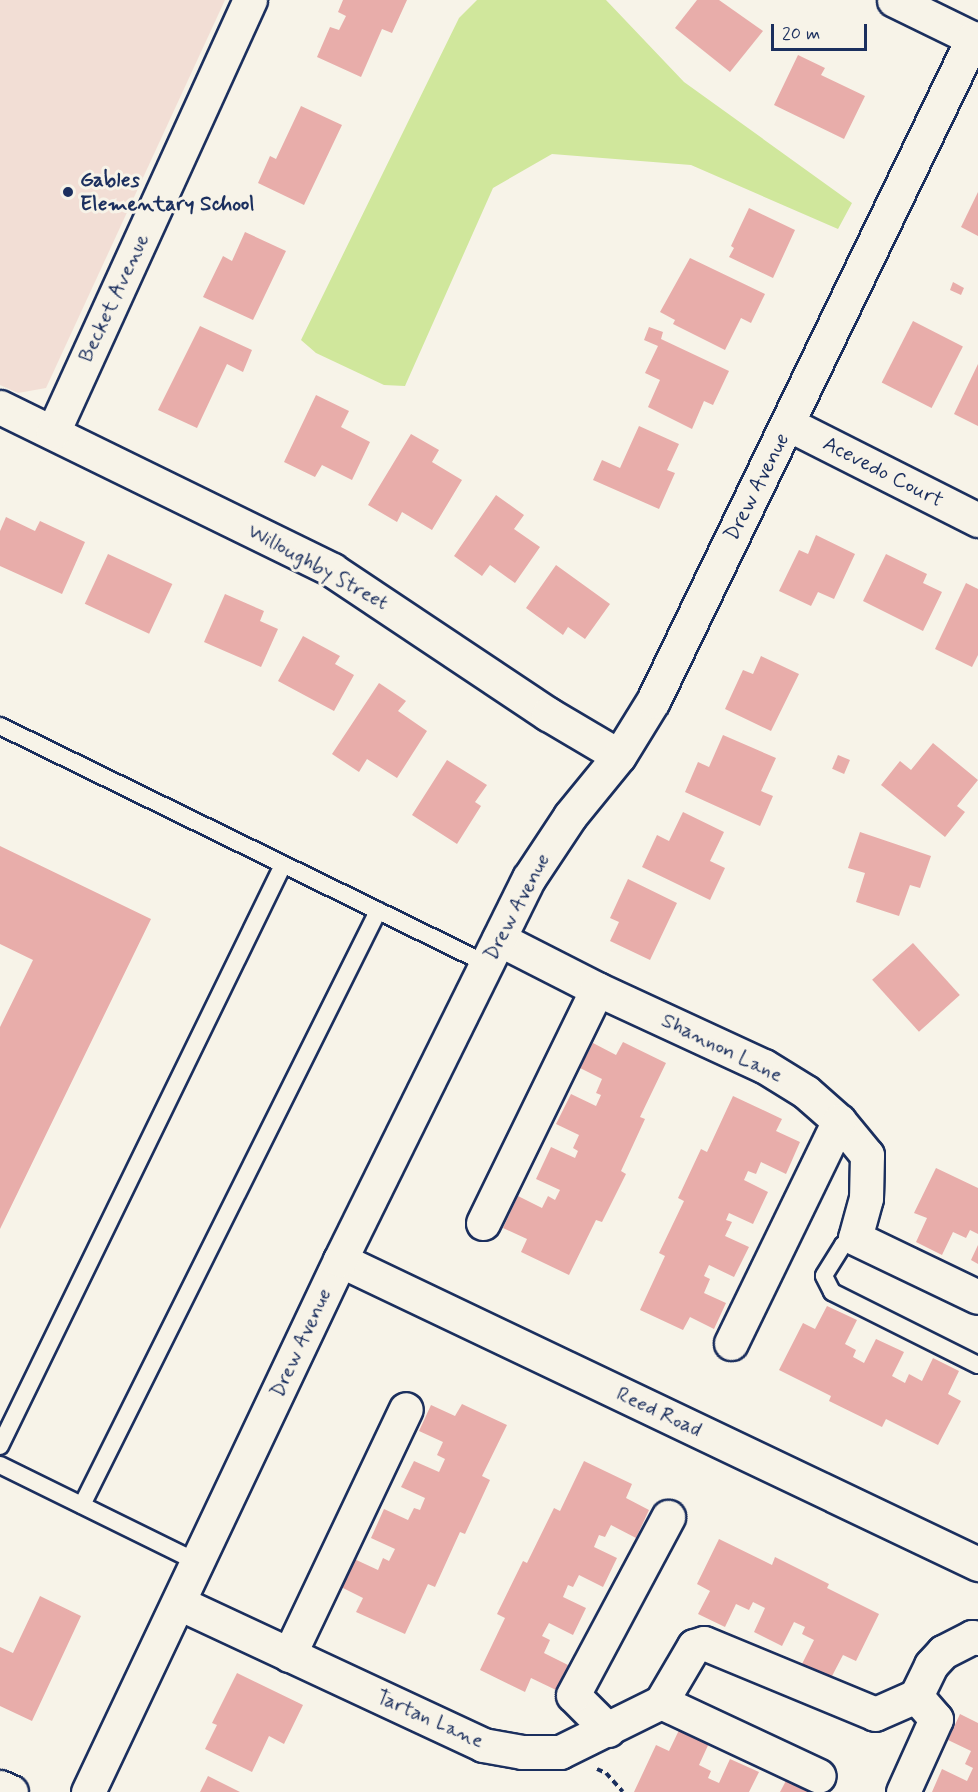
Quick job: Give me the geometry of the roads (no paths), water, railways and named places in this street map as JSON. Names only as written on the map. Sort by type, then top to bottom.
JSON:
[{"type":"street","name":"Becket Avenue","points":[[53,432],[250,0]]},
{"type":"street","points":[[894,0],[975,40]]},
{"type":"street","name":"Drew Avenue","points":[[88,1792],[199,1563],[340,1260],[529,878],[570,816],[619,756],[653,701],[710,579],[975,40]]},
{"type":"street","name":"Willoughby Street","points":[[0,407],[332,570],[548,714],[619,756]]},
{"type":"street","name":"Acevedo Court","points":[[788,424],[978,520]]},
{"type":"street","name":"Shannon Lane","points":[[493,952],[597,989],[764,1066],[806,1092],[839,1121],[867,1155],[866,1198],[855,1238]]},
{"type":"street","points":[[483,1223],[597,989]]},
{"type":"street","points":[[731,1343],[839,1121]]},
{"type":"street","points":[[855,1238],[978,1297]]},
{"type":"street","name":"Reed Road","points":[[340,1260],[978,1564]]},
{"type":"street","points":[[290,1655],[406,1409]]},
{"type":"street","points":[[608,1730],[573,1695],[668,1517]]},
{"type":"street","name":"Tartan Lane","points":[[179,1603],[483,1745],[522,1752],[560,1752],[661,1702]]},
{"type":"street","points":[[819,1776],[661,1702],[694,1646],[704,1643],[875,1714],[916,1696],[931,1665],[943,1652],[972,1637],[978,1638]]},
{"type":"street","points":[[903,1792],[936,1719],[916,1696]]},
{"type":"street","points":[[0,1787],[11,1792]]},
{"type":"lane","points":[[0,726],[378,911],[493,952]]},
{"type":"lane","points":[[0,1446],[283,865]]},
{"type":"lane","points":[[82,1505],[378,911]]},
{"type":"lane","points":[[855,1238],[843,1245],[824,1276],[832,1292],[978,1365]]},
{"type":"lane","points":[[0,1465],[199,1563]]},
{"type":"place","name":"Gables Elementary School","points":[[68,192]]}]
